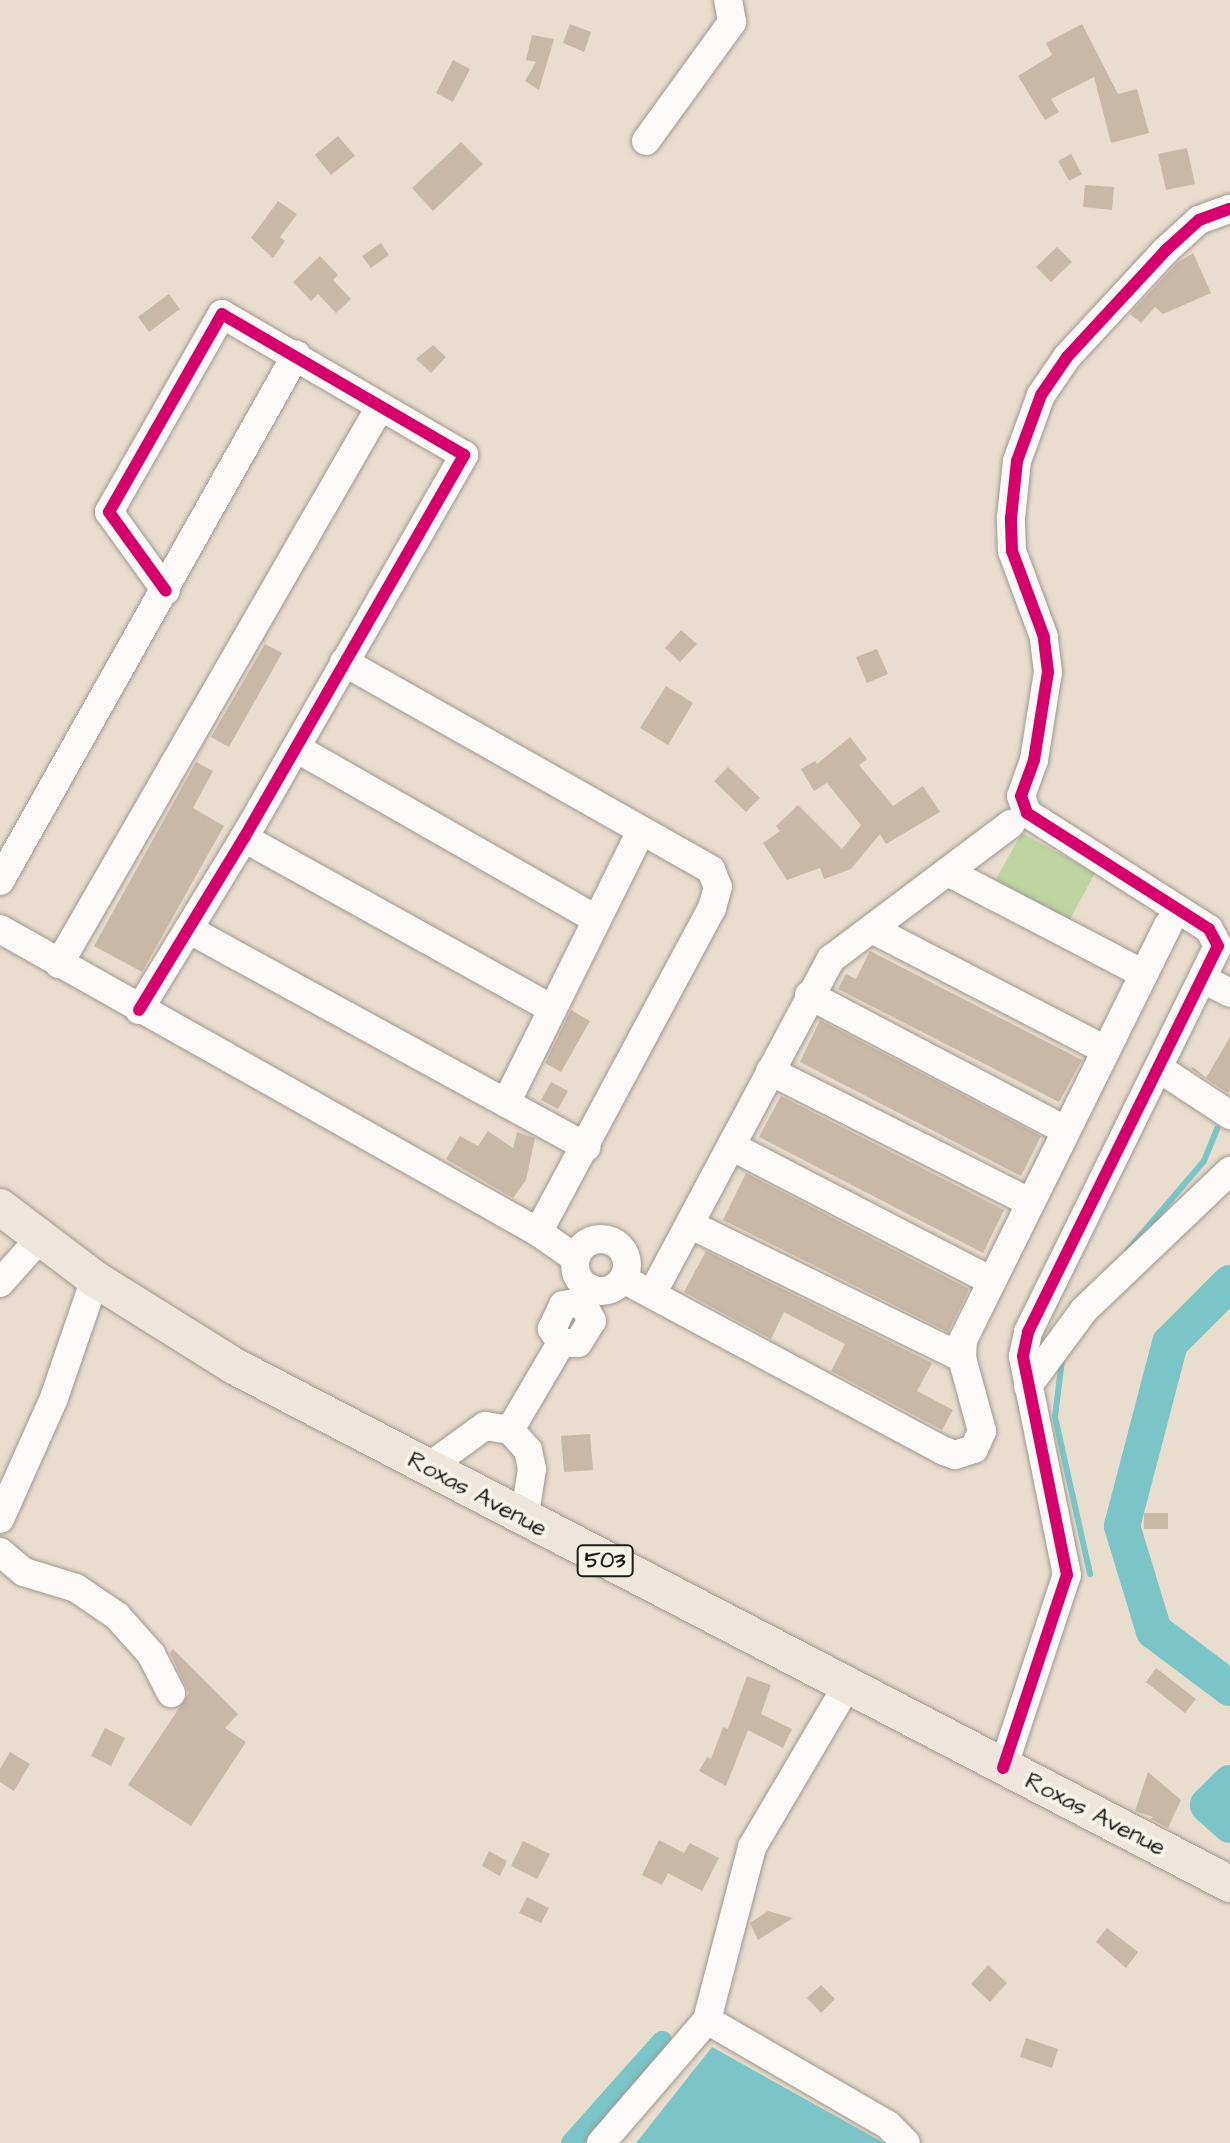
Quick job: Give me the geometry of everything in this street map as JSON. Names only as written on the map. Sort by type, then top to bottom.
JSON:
[{"type":"main road","name":"Roxas Avenue","points":[[0,1207],[95,1279],[234,1366],[524,1520],[1230,1884]]},
{"type":"street","points":[[646,141],[732,22],[728,0]]},
{"type":"street","points":[[1003,1768],[1067,1575],[1023,1356],[1028,1332],[1203,979],[1224,944],[1209,929],[1027,813],[1021,796],[1034,760],[1048,672],[1044,637],[1012,551],[1011,518],[1017,461],[1041,395],[1067,357],[1165,251],[1199,220],[1230,209]]},
{"type":"street","points":[[139,1010],[244,838],[464,455],[222,314],[109,512],[166,591]]},
{"type":"street","points":[[0,881],[166,591],[296,355]]},
{"type":"street","points":[[59,964],[380,407]]},
{"type":"street","points":[[344,662],[711,870],[718,887],[712,908],[538,1232]]},
{"type":"street","points":[[296,748],[596,919]]},
{"type":"street","points":[[652,1294],[733,1147],[809,995],[831,959],[1011,824]]},
{"type":"street","points":[[506,1103],[641,831]]},
{"type":"street","points":[[244,838],[551,1008]]},
{"type":"street","points":[[948,872],[1144,974]]},
{"type":"street","points":[[623,1279],[955,1455],[974,1449],[982,1431],[962,1358],[963,1340],[1168,925]]},
{"type":"street","points":[[0,929],[538,1232],[575,1258]]},
{"type":"street","points":[[872,929],[1105,1050]]},
{"type":"street","points":[[190,930],[586,1147]]},
{"type":"street","points":[[1203,979],[1230,993]]},
{"type":"street","points":[[809,995],[1065,1130]]},
{"type":"street","points":[[1160,1069],[1230,1115]]},
{"type":"street","points":[[770,1071],[1031,1203]]},
{"type":"street","points":[[733,1147],[991,1281]]},
{"type":"street","points":[[1028,1386],[1084,1310],[1230,1171]]},
{"type":"street","points":[[691,1225],[962,1358]]},
{"type":"street","points":[[0,1283],[41,1237]]},
{"type":"street","points":[[510,1430],[561,1343],[578,1343],[592,1321],[586,1295],[577,1276],[575,1258],[579,1250],[594,1239],[612,1241],[619,1246],[627,1262],[623,1279],[608,1290],[586,1295]]},
{"type":"street","points":[[0,1519],[54,1398],[95,1279]]},
{"type":"street","points":[[427,1468],[485,1426],[510,1430],[521,1438],[528,1450],[532,1469],[524,1520]]},
{"type":"street","points":[[0,1552],[24,1572],[76,1588],[117,1616],[151,1654],[171,1693]]},
{"type":"street","points":[[601,2143],[707,2020],[752,1847],[847,1686]]},
{"type":"street","points":[[707,2020],[888,2125],[906,2143]]},
{"type":"green space","points":[[1022,833],[1095,873],[1069,921],[995,881]]},
{"type":"water","points":[[712,2047],[884,2143],[636,2143]]},
{"type":"building","points":[[570,24],[591,32],[584,52],[563,43]]},
{"type":"building","points":[[1082,24],[1118,94],[1137,89],[1149,133],[1111,143],[1094,77],[1051,99],[1059,112],[1045,120],[1018,76],[1052,55],[1046,43]]},
{"type":"building","points":[[532,35],[554,39],[539,90],[525,81],[536,62],[526,60]]},
{"type":"building","points":[[453,60],[470,69],[453,102],[436,93]]},
{"type":"building","points":[[338,136],[355,156],[331,175],[315,155]]},
{"type":"building","points":[[461,142],[483,164],[433,211],[412,188]]},
{"type":"building","points":[[1187,148],[1195,184],[1166,190],[1158,154]]},
{"type":"building","points":[[1071,154],[1082,174],[1069,181],[1058,161]]},
{"type":"building","points":[[1085,185],[1114,187],[1112,210],[1083,207]]},
{"type":"building","points":[[278,201],[297,214],[280,237],[285,241],[273,258],[251,238]]},
{"type":"building","points":[[381,243],[389,255],[371,268],[362,256]]},
{"type":"building","points":[[1057,247],[1072,262],[1051,282],[1036,267]]},
{"type":"building","points":[[1193,253],[1211,293],[1163,314],[1155,307],[1141,323],[1130,314],[1177,263]]},
{"type":"building","points":[[320,256],[338,275],[333,280],[351,299],[336,313],[318,294],[311,301],[293,282]]},
{"type":"building","points":[[169,294],[180,309],[149,332],[138,317]]},
{"type":"building","points":[[433,345],[446,357],[431,373],[416,359]]},
{"type":"building","points":[[681,630],[697,644],[680,662],[665,648]]},
{"type":"building","points":[[265,644],[282,653],[229,747],[211,737]]},
{"type":"building","points":[[877,649],[888,674],[867,683],[856,657]]},
{"type":"building","points":[[666,686],[693,703],[668,745],[640,728]]},
{"type":"building","points":[[850,737],[867,759],[859,765],[893,806],[923,786],[940,812],[886,844],[880,834],[851,869],[824,879],[820,868],[787,880],[763,843],[780,831],[776,826],[798,805],[842,849],[861,825],[827,783],[814,791],[801,769],[815,761],[817,764]]},
{"type":"building","points":[[196,762],[213,771],[193,808],[224,826],[142,972],[94,946]]},
{"type":"building","points":[[728,767],[760,798],[746,812],[714,781]]},
{"type":"building","points":[[870,951],[1082,1060],[1059,1102],[838,989],[846,974],[856,979]]},
{"type":"building","points":[[571,1010],[590,1021],[561,1072],[545,1063]]},
{"type":"building","points":[[820,1020],[1041,1136],[1021,1176],[800,1062]]},
{"type":"building","points":[[1230,1037],[1228,1093],[1191,1069],[1193,1067],[1206,1078]]},
{"type":"building","points":[[551,1082],[568,1091],[558,1109],[541,1100]]},
{"type":"building","points":[[781,1096],[1004,1210],[983,1253],[759,1137]]},
{"type":"building","points":[[488,1131],[513,1148],[517,1132],[535,1138],[526,1180],[513,1198],[446,1159],[460,1136],[478,1146]]},
{"type":"building","points":[[746,1173],[969,1289],[948,1332],[723,1220]]},
{"type":"building","points":[[706,1251],[932,1363],[917,1391],[953,1410],[942,1430],[831,1371],[845,1344],[784,1312],[771,1339],[684,1292]]},
{"type":"building","points":[[590,1434],[593,1470],[564,1472],[561,1436]]},
{"type":"building","points":[[1144,1513],[1168,1513],[1168,1529],[1144,1529]]},
{"type":"building","points":[[173,1649],[238,1714],[225,1728],[246,1742],[191,1826],[128,1785],[189,1693],[170,1653]]},
{"type":"building","points":[[1156,1668],[1196,1699],[1185,1713],[1146,1682]]},
{"type":"building","points":[[747,1676],[771,1685],[761,1714],[792,1729],[783,1748],[748,1730],[726,1786],[699,1771],[707,1757],[711,1759],[723,1727],[728,1729]]},
{"type":"building","points":[[105,1728],[125,1738],[111,1766],[91,1756]]},
{"type":"building","points":[[10,1752],[30,1764],[14,1791],[0,1782],[0,1769]]},
{"type":"building","points":[[1148,1772],[1181,1800],[1168,1828],[1151,1819],[1153,1817],[1135,1811]]},
{"type":"building","points":[[659,1840],[684,1853],[690,1843],[719,1858],[702,1891],[668,1873],[662,1885],[642,1875]]},
{"type":"building","points":[[523,1841],[550,1854],[537,1879],[511,1866]]},
{"type":"building","points":[[489,1851],[507,1861],[500,1876],[482,1866]]},
{"type":"building","points":[[527,1897],[549,1908],[541,1923],[519,1913]]},
{"type":"building","points":[[768,1911],[793,1918],[758,1940],[750,1923]]},
{"type":"building","points":[[1107,1928],[1138,1952],[1126,1968],[1096,1942]]},
{"type":"building","points":[[988,1965],[1007,1983],[990,2002],[971,1984]]},
{"type":"building","points":[[821,1985],[835,1999],[821,2013],[807,1998]]},
{"type":"building","points":[[1026,2038],[1058,2049],[1052,2068],[1020,2057]]},
{"type":"waterway","points":[[1128,1250],[1204,1161],[1217,1129]]},
{"type":"waterway","points":[[1230,1283],[1170,1343],[1122,1526],[1154,1631],[1230,1688]]},
{"type":"waterway","points":[[1062,1360],[1055,1417],[1090,1574]]},
{"type":"waterway","points":[[1230,1783],[1208,1805],[1230,1825]]},
{"type":"waterway","points":[[571,2143],[662,2041]]},
{"type":"cycle path","points":[[1003,1768],[1067,1575],[1023,1356],[1028,1332],[1218,946],[1209,929],[1027,813],[1021,796],[1034,760],[1048,672],[1044,637],[1012,551],[1011,518],[1017,461],[1041,395],[1067,357],[1165,251],[1199,220],[1230,209]]},
{"type":"cycle path","points":[[139,1010],[244,838],[464,455],[222,314],[109,512],[166,591]]}]
